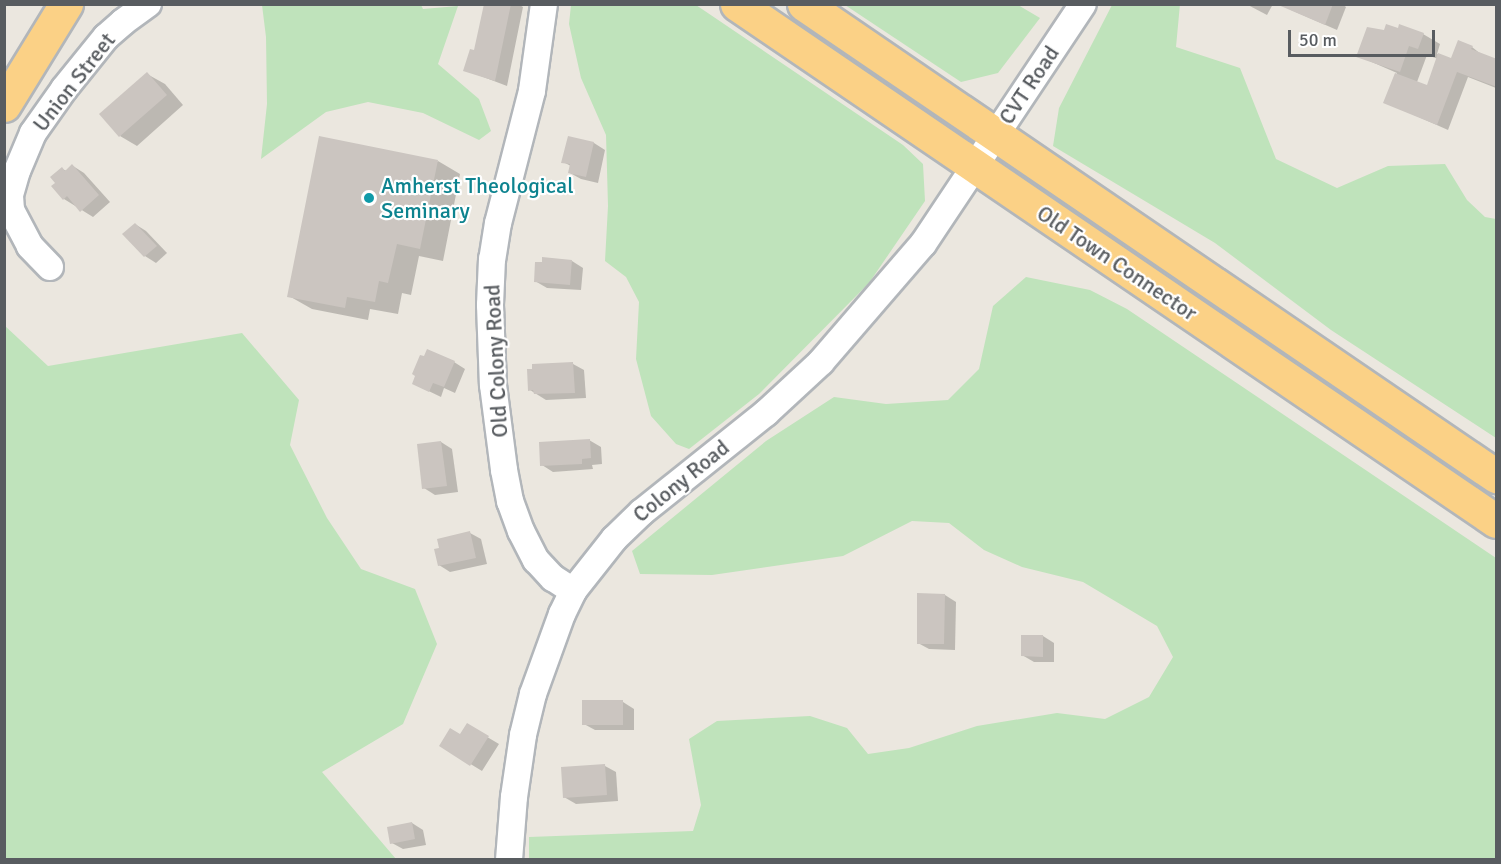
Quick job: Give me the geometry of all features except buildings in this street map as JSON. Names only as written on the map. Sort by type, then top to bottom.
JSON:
[{"type":"highway","points":[[4,105],[66,4]]},
{"type":"highway","name":"Old Town Connector","points":[[737,4],[1497,521]]},
{"type":"highway","name":"Old Town Connector","points":[[804,4],[1497,476]]},
{"type":"street","name":"Union Street","points":[[50,267],[30,246],[11,210],[10,195],[17,171],[33,133],[64,89],[106,38],[148,4]]},
{"type":"street","name":"Old Colony Road","points":[[544,4],[532,91],[500,214],[492,259],[490,305],[493,385],[504,470],[521,531],[536,560],[547,572],[573,591]]},
{"type":"street","name":"CVT Road","points":[[976,166],[1083,4]]},
{"type":"street","name":"Colony Road","points":[[508,860],[514,797],[525,725],[533,694],[562,614],[573,591],[614,539],[642,512],[765,413],[821,362],[922,244],[976,166]]},
{"type":"green space","points":[[1180,4],[1176,47],[1240,68],[1276,159],[1337,188],[1388,166],[1445,164],[1467,200],[1485,217],[1496,219],[1496,438],[1331,330],[1215,243],[1053,146],[1059,108],[1112,5]]},
{"type":"green space","points":[[262,5],[421,5],[423,9],[458,6],[438,64],[479,99],[491,131],[479,140],[423,113],[368,102],[326,112],[261,159],[267,104],[266,37]]},
{"type":"green space","points":[[571,5],[696,5],[903,145],[923,164],[925,201],[869,283],[759,394],[689,449],[676,444],[651,416],[636,359],[639,302],[626,277],[605,261],[608,206],[606,135],[581,78],[569,24]]},
{"type":"green space","points":[[845,5],[1018,5],[1040,18],[998,73],[961,82]]},
{"type":"green space","points":[[1026,277],[1090,290],[1127,309],[1496,558],[1496,859],[529,859],[529,837],[693,831],[701,805],[689,739],[717,721],[810,716],[847,728],[868,754],[909,748],[977,726],[1057,713],[1105,719],[1149,697],[1173,657],[1157,626],[1083,582],[1022,567],[984,550],[949,523],[912,521],[843,556],[712,575],[640,574],[632,551],[766,441],[834,397],[886,404],[948,400],[979,369],[993,306]]},
{"type":"green space","points":[[4,325],[48,366],[242,333],[299,400],[290,445],[327,518],[361,569],[415,589],[437,644],[403,724],[322,772],[396,859],[5,859]]},
{"type":"place","name":"Amherst Theological Seminary","points":[[369,198]]}]
